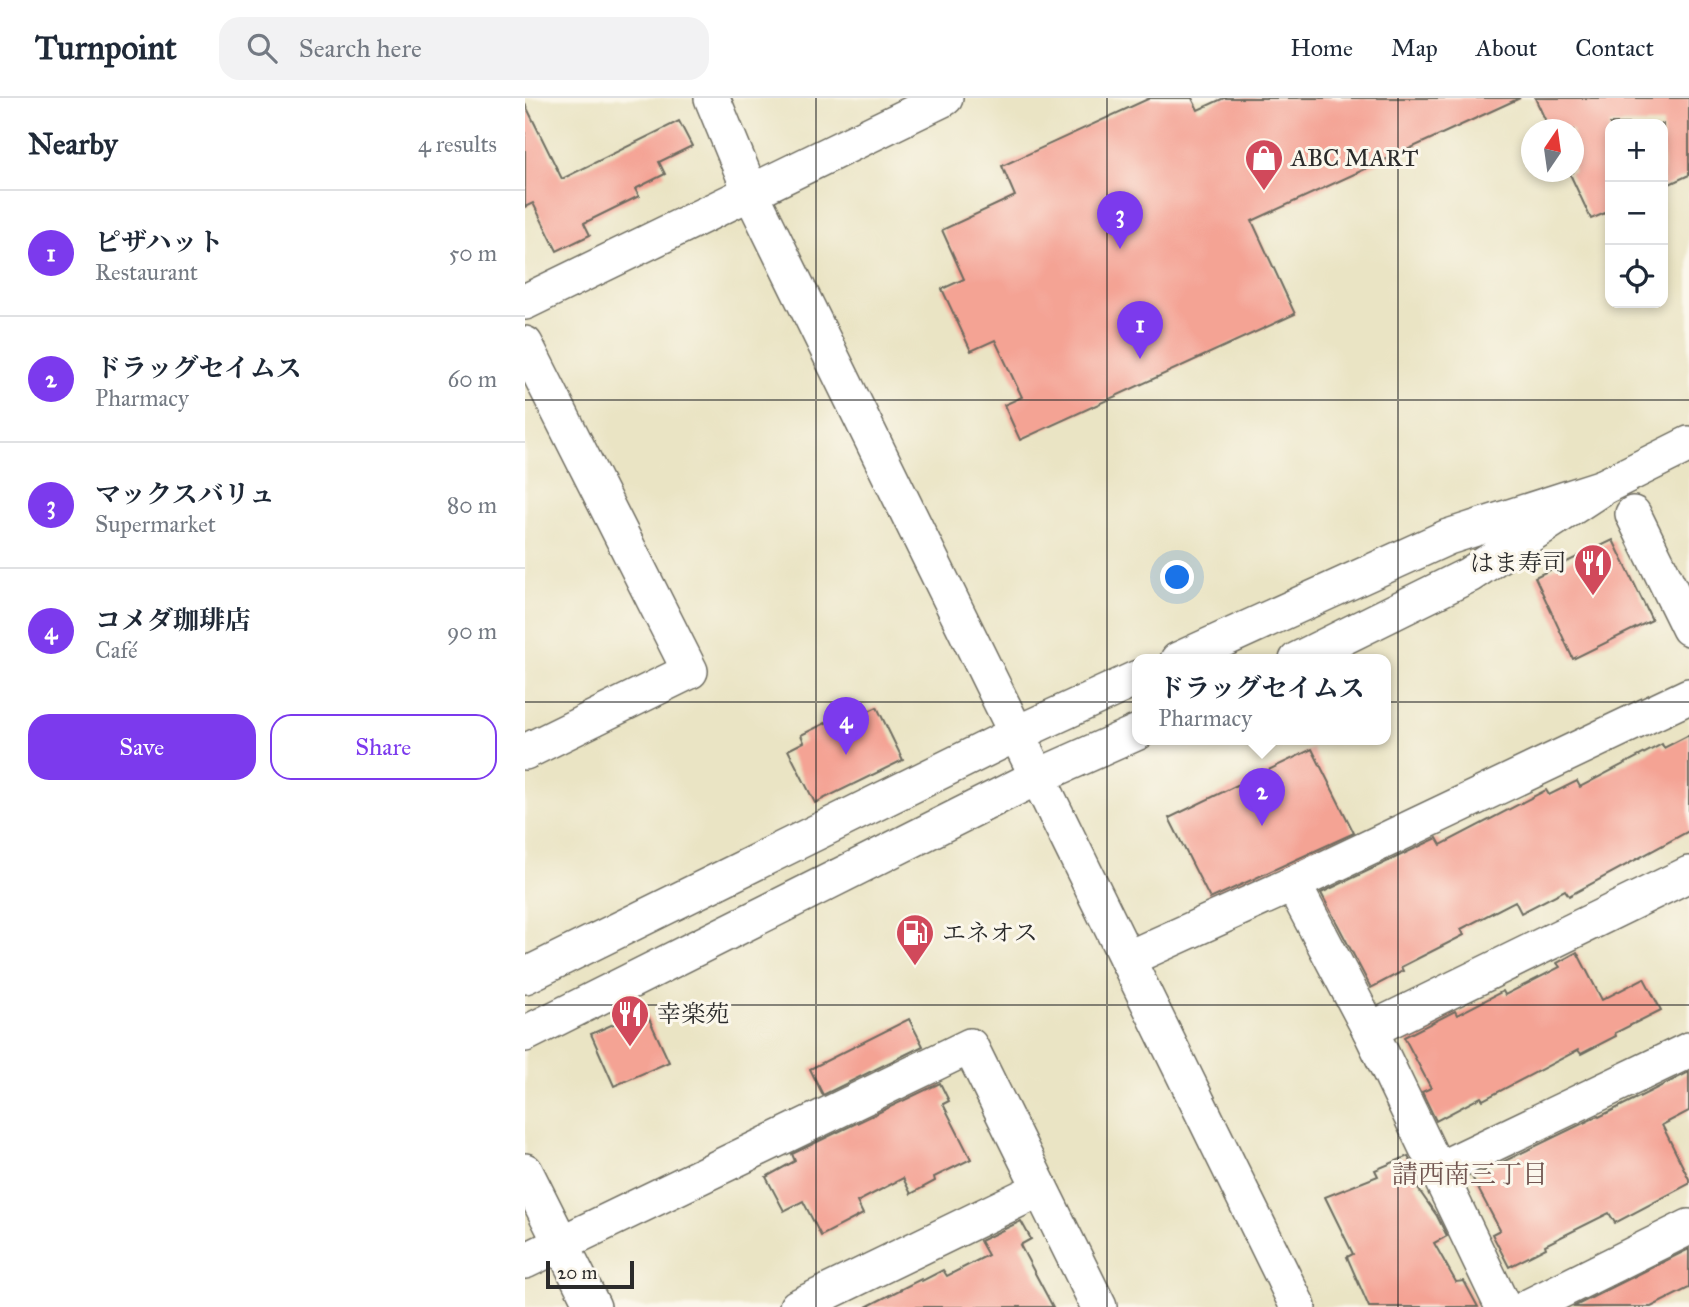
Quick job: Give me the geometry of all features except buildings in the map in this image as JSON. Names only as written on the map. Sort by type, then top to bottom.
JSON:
[{"type":"street","points":[[712,98],[751,193],[1298,1307]]},
{"type":"street","points":[[525,302],[945,98]]},
{"type":"street","points":[[525,344],[690,671],[525,752]]},
{"type":"street","points":[[1309,654],[1469,575],[1603,487],[1689,444]]},
{"type":"street","points":[[1191,654],[1448,537],[1603,487]]},
{"type":"street","points":[[1633,514],[1689,628]]},
{"type":"street","points":[[525,976],[1016,734],[1132,681]]},
{"type":"street","points":[[1127,959],[1293,884],[1689,696]]},
{"type":"street","points":[[525,1034],[1037,777],[1132,735]]},
{"type":"street","points":[[1370,1030],[1689,874]]},
{"type":"street","points":[[1293,884],[1370,1030],[1503,1307]]},
{"type":"street","points":[[525,1261],[969,1046],[1100,1307]]},
{"type":"street","points":[[1436,1171],[1689,1050]]},
{"type":"street","points":[[525,1171],[593,1307]]},
{"type":"street","points":[[797,1307],[1040,1189]]},
{"type":"street","points":[[1528,1307],[1689,1227]]},
{"type":"place","name":"ABC MART","points":[[1264,192]]},
{"type":"place","name":"マックスバリュ","points":[[1120,249]]},
{"type":"place","name":"ピザハット","points":[[1140,359]]},
{"type":"place","name":"はま寿司","points":[[1593,597]]},
{"type":"place","name":"コメダ珈琲店","points":[[846,755]]},
{"type":"place","name":"ドラッグセイムス","points":[[1262,826]]},
{"type":"place","name":"エネオス","points":[[915,967]]},
{"type":"place","name":"幸楽苑","points":[[630,1048]]},
{"type":"district","name":"請西南三丁目","points":[[1470,1174]]}]
